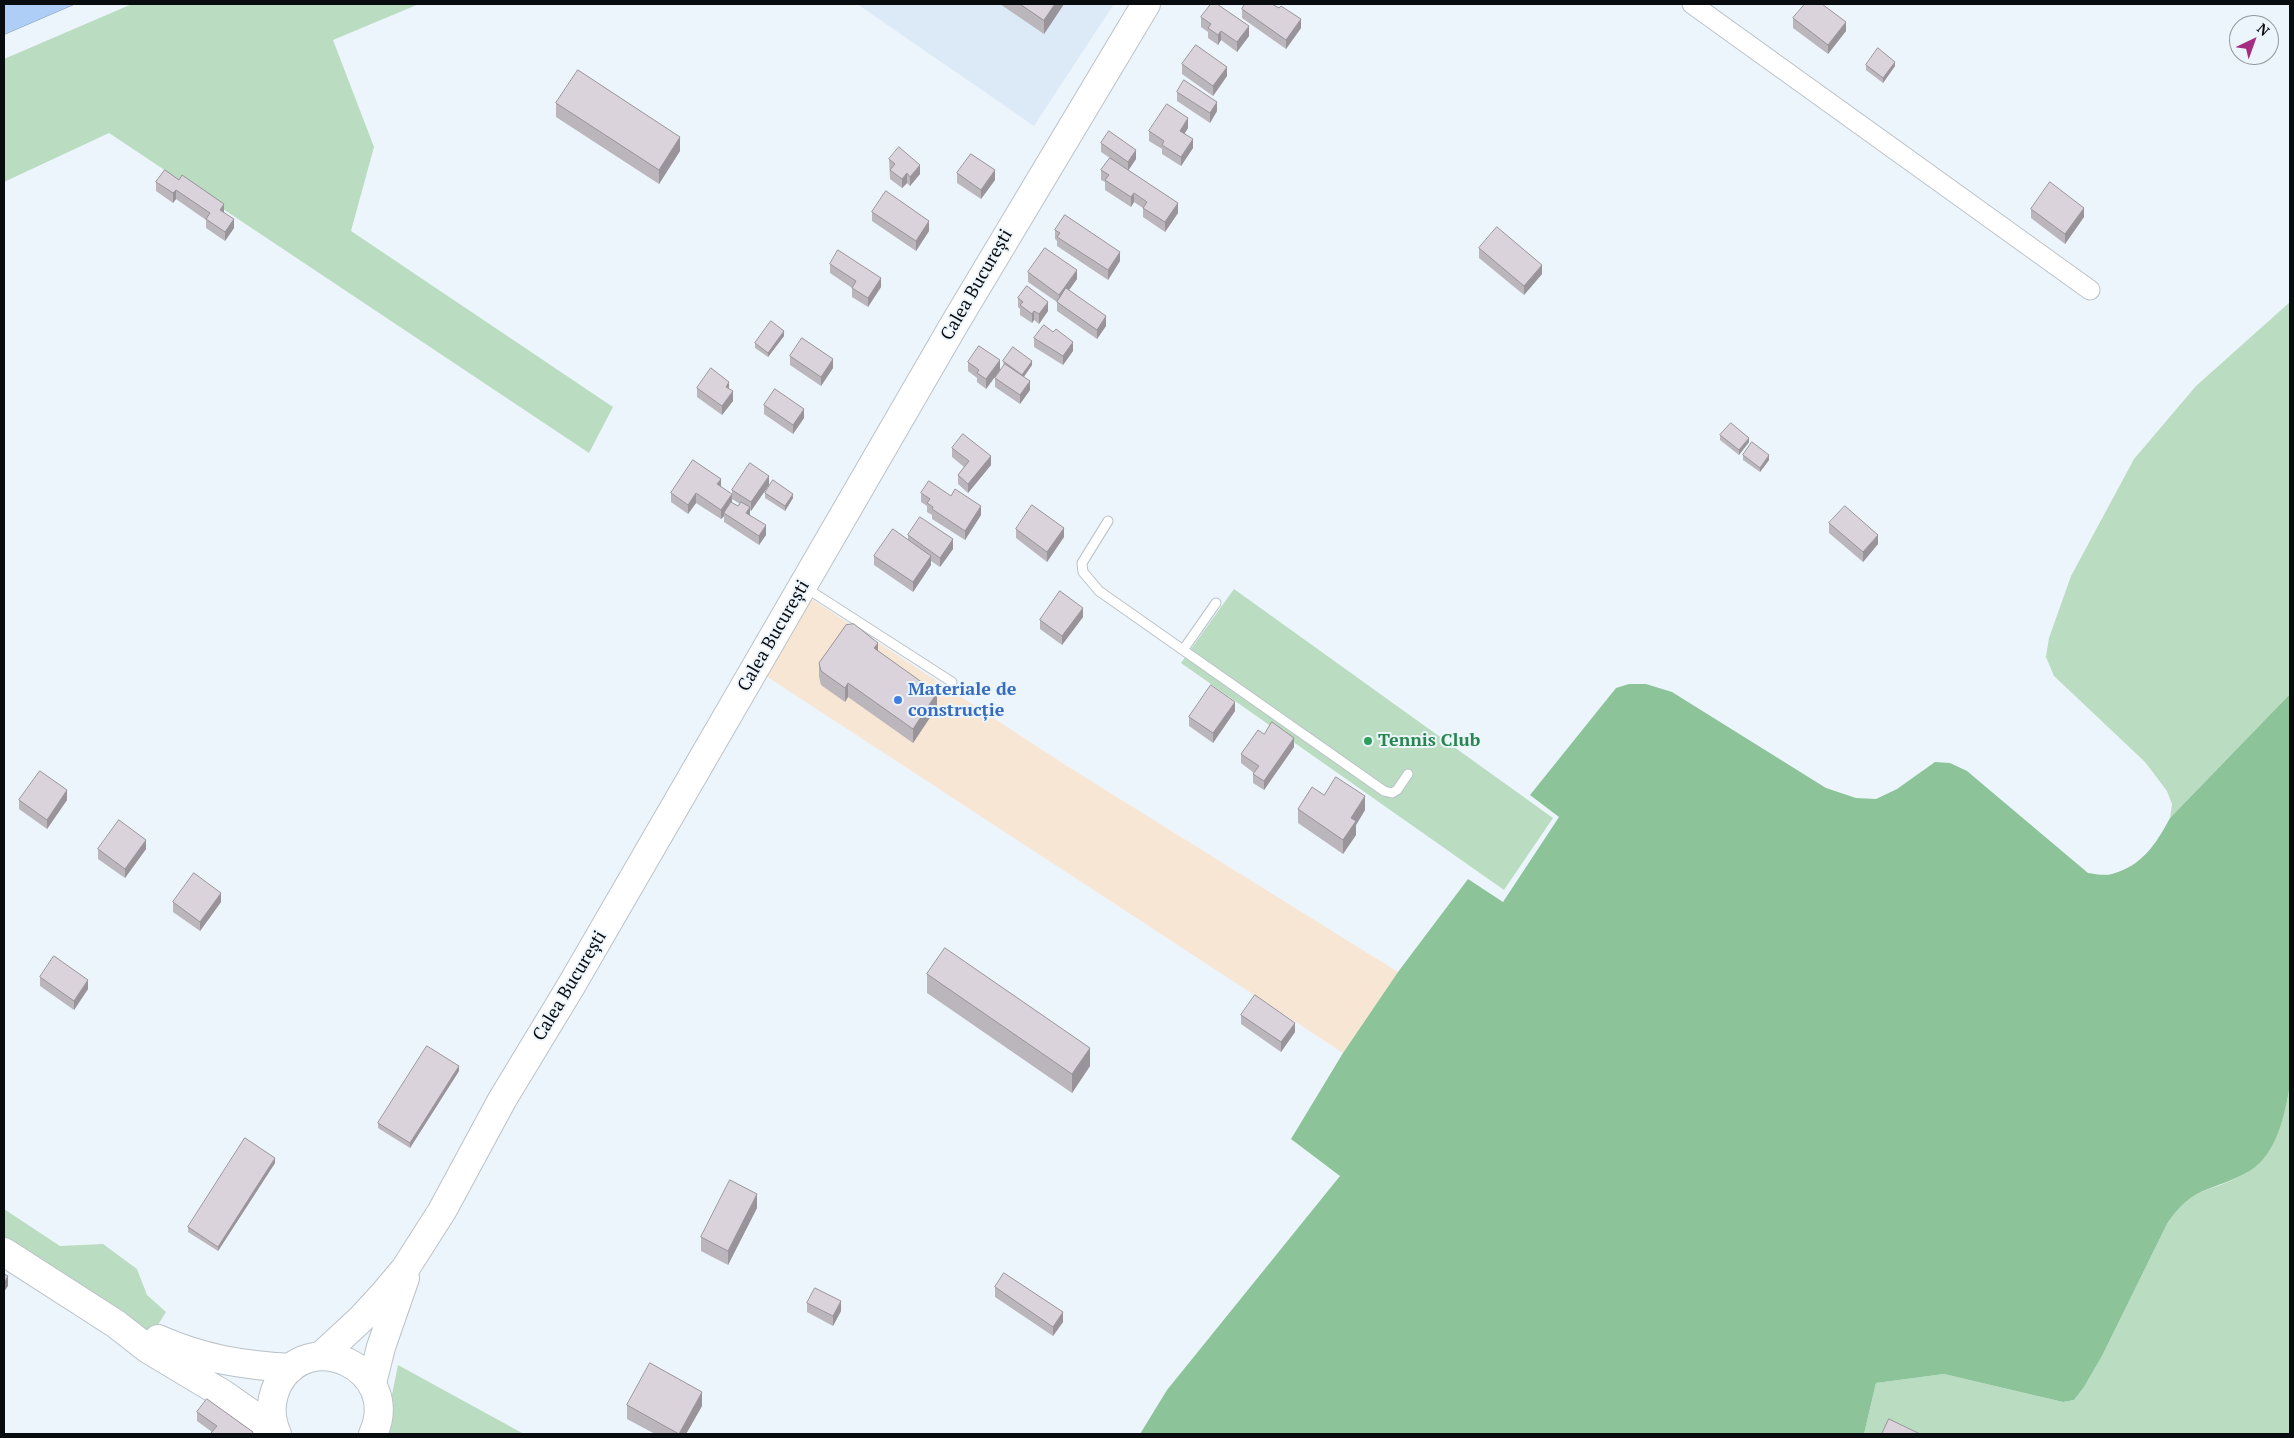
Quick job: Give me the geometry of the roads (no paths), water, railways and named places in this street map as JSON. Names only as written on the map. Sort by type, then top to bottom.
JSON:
[{"type":"main road","name":"Calea București","points":[[277,1434],[273,1426],[271,1410],[273,1394],[280,1380],[291,1368],[305,1360],[320,1356],[362,1318],[405,1269],[442,1211],[502,1100],[571,986],[1025,204],[1146,4]]},
{"type":"main road","points":[[4,1252],[116,1324],[148,1348],[238,1404],[273,1434]]},
{"type":"main road","name":"Calea București","points":[[373,1434],[377,1426],[379,1411],[372,1383],[381,1346],[405,1281],[405,1269]]},
{"type":"main road","points":[[116,1324],[214,1359],[240,1365],[291,1368]]},
{"type":"main road","points":[[320,1356],[337,1358],[351,1363],[372,1383]]},
{"type":"street","points":[[1692,4],[2090,290]]},
{"type":"lane","points":[[1108,521],[1082,563],[1083,572],[1099,591],[1384,790],[1392,793],[1397,790],[1408,774]]},
{"type":"lane","points":[[804,586],[952,682]]},
{"type":"lane","points":[[1183,650],[1216,603]]},
{"type":"water","points":[[4,4],[76,4],[4,35]]},
{"type":"place","name":"Materiale de construcție","points":[[898,700]]},
{"type":"place","name":"Tennis Club","points":[[1368,741]]}]
